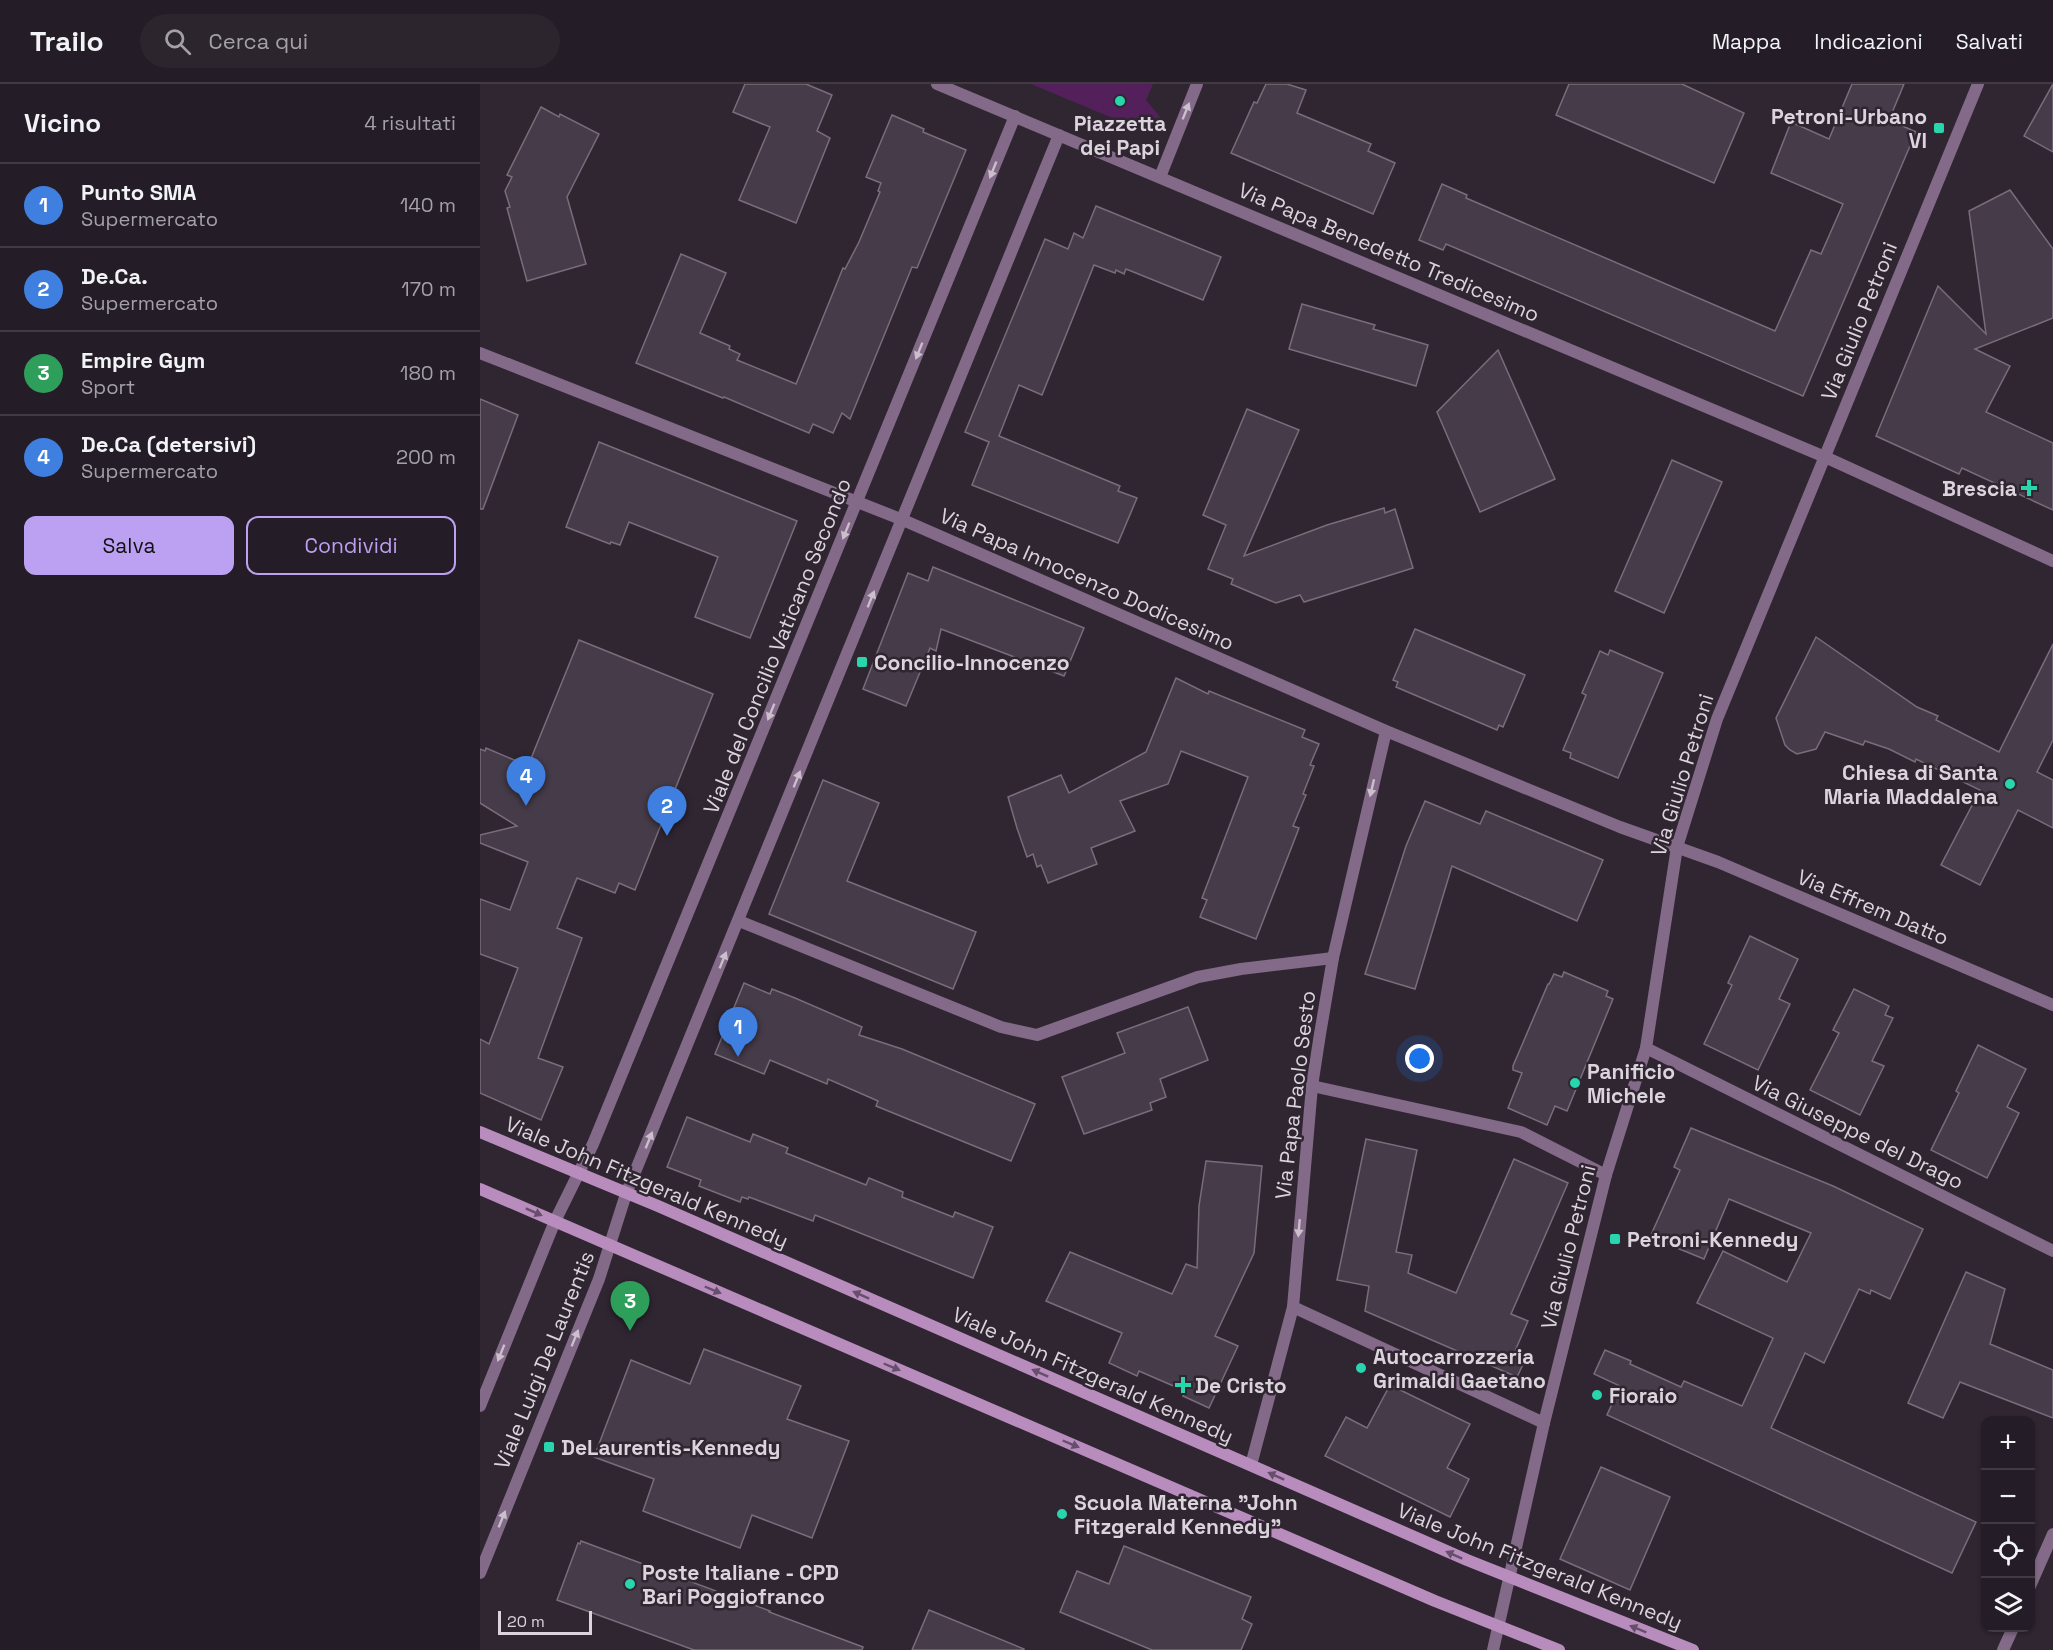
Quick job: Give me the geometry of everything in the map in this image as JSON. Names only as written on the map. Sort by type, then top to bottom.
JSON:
[{"type":"main road","name":"Viale John Fitzgerald Kennedy","points":[[480,1132],[1467,1560],[1693,1650]]},
{"type":"main road","points":[[480,1189],[1498,1626],[1559,1650]]},
{"type":"street","name":"Via Papa Benedetto Tredicesimo","points":[[937,84],[1825,457],[2053,561]]},
{"type":"street","points":[[1160,177],[1197,84]]},
{"type":"street","name":"Via Giulio Petroni","points":[[1493,1650],[1544,1423],[1606,1176],[1646,1048],[1677,847],[1717,719],[1978,84]]},
{"type":"street","name":"Viale del Concilio Vaticano Secondo","points":[[555,1221],[579,1173],[858,502],[1015,116]]},
{"type":"street","points":[[626,1194],[1059,135]]},
{"type":"street","name":"Via Papa Innocenzo Dodicesimo","points":[[480,352],[903,520],[1386,730],[1620,827],[1677,847]]},
{"type":"street","name":"Via Papa Paolo Sesto","points":[[1251,1465],[1293,1307],[1312,1086],[1333,958],[1386,730]]},
{"type":"street","name":"Via Effrem Datto","points":[[1677,847],[1769,883],[2053,1005]]},
{"type":"street","points":[[739,921],[1001,1028],[1037,1035],[1198,977],[1241,969],[1333,958]]},
{"type":"street","name":"Via Giuseppe del Drago","points":[[1646,1048],[2053,1251]]},
{"type":"street","points":[[1312,1086],[1521,1132],[1606,1176]]},
{"type":"street","name":"Viale Luigi De Laurentis","points":[[480,1573],[611,1246],[626,1194]]},
{"type":"street","name":"Viale Luigi De Laurentis","points":[[480,1406],[555,1221]]},
{"type":"street","points":[[1293,1307],[1544,1423]]},
{"type":"street","points":[[2035,1578],[2053,1534]]},
{"type":"street","points":[[2003,1650],[2011,1632]]},
{"type":"shaded area","name":"Piazzetta dei Papi","points":[[1031,84],[1153,84],[1146,100],[1161,118],[1153,127],[1141,130]]},
{"type":"building","points":[[745,84],[806,84],[832,95],[817,131],[830,138],[796,223],[739,200],[770,127],[733,112]]},
{"type":"building","points":[[1266,84],[1287,84],[1306,90],[1297,113],[1371,144],[1368,151],[1395,163],[1373,214],[1231,153],[1254,102],[1257,103]]},
{"type":"building","points":[[1569,84],[1682,84],[1744,113],[1714,183],[1556,115]]},
{"type":"building","points":[[1852,84],[1904,84],[1889,120],[1916,132],[1803,396],[1446,244],[1443,250],[1419,240],[1442,184],[1467,195],[1466,198],[1775,331],[1811,250],[1821,254],[1843,204],[1771,173],[1791,122],[1829,139]]},
{"type":"building","points":[[2053,84],[2053,152],[2024,136]]},
{"type":"building","points":[[541,107],[599,134],[567,197],[586,264],[527,281],[507,208],[510,207],[505,191],[512,177],[507,175]]},
{"type":"building","points":[[892,115],[924,129],[923,132],[966,150],[917,268],[912,267],[850,419],[842,413],[833,433],[813,424],[809,433],[636,363],[681,254],[726,273],[700,333],[730,346],[729,349],[740,354],[737,360],[796,384],[843,268],[845,269],[859,242],[880,192],[878,191],[881,183],[866,177]]},
{"type":"building","points":[[2010,190],[2053,249],[2053,318],[1975,349],[2010,366],[1986,412],[2053,443],[2053,510],[1962,468],[1959,474],[1876,436],[1938,286],[1986,334],[1969,211]]},
{"type":"building","points":[[1096,206],[1221,257],[1203,300],[1126,269],[1124,274],[1116,270],[1115,273],[1094,265],[1042,395],[1019,385],[999,436],[1120,486],[1118,491],[1137,498],[1118,543],[972,485],[989,442],[965,432],[1045,239],[1068,249],[1074,233],[1083,238]]},
{"type":"building","points":[[1302,304],[1375,325],[1373,329],[1428,345],[1416,386],[1289,349]]},
{"type":"building","points":[[1498,350],[1555,479],[1480,512],[1437,412]]},
{"type":"building","points":[[480,399],[518,415],[483,509],[480,509]]},
{"type":"building","points":[[1247,409],[1299,430],[1244,556],[1327,525],[1384,508],[1385,513],[1395,509],[1413,568],[1304,602],[1300,595],[1276,603],[1231,584],[1233,579],[1208,569],[1226,525],[1203,515]]},
{"type":"building","points":[[599,442],[797,521],[750,638],[695,617],[718,557],[629,522],[620,545],[611,542],[610,544],[566,527]]},
{"type":"building","points":[[1672,460],[1722,482],[1664,613],[1615,591]]},
{"type":"building","points":[[933,567],[1084,628],[1064,676],[941,629],[936,651],[930,648],[906,706],[863,689],[908,573],[928,581]]},
{"type":"building","points":[[1415,629],[1525,675],[1503,727],[1499,725],[1497,730],[1396,687],[1398,682],[1393,680]]},
{"type":"building","name":"Chiesa di Santa Maria Maddalena","points":[[1816,637],[1917,707],[1938,716],[1936,720],[1999,752],[2053,644],[2053,740],[2037,772],[2053,780],[2053,828],[2018,810],[1980,885],[1941,865],[1980,790],[1916,759],[1915,762],[1889,749],[1865,741],[1863,745],[1825,732],[1816,749],[1797,754],[1790,750],[1785,745],[1776,718]]},
{"type":"building","points":[[579,640],[713,694],[635,890],[619,883],[615,893],[577,878],[557,928],[582,938],[538,1058],[563,1067],[541,1120],[480,1093],[480,1039],[489,1044],[518,968],[480,954],[480,899],[510,910],[528,862],[480,843],[480,835],[517,826],[480,803],[480,749],[485,751],[486,748],[528,766]]},
{"type":"building","points":[[1610,650],[1663,673],[1618,778],[1570,758],[1571,753],[1563,750],[1586,695],[1582,693],[1600,651],[1608,655]]},
{"type":"building","points":[[1176,678],[1208,694],[1209,691],[1305,730],[1302,737],[1319,744],[1310,765],[1314,766],[1303,794],[1306,795],[1293,826],[1299,828],[1256,939],[1200,917],[1207,900],[1202,898],[1248,777],[1181,751],[1168,784],[1120,801],[1135,831],[1091,848],[1097,864],[1048,883],[1041,865],[1037,867],[1033,854],[1027,857],[1017,828],[1008,797],[1061,775],[1069,793],[1146,752]]},
{"type":"building","points":[[823,780],[879,803],[847,881],[976,932],[953,989],[769,914]]},
{"type":"building","points":[[1425,801],[1480,824],[1486,811],[1603,860],[1577,921],[1452,866],[1415,989],[1365,974],[1406,846]]},
{"type":"building","points":[[1750,936],[1798,959],[1779,999],[1790,1004],[1758,1070],[1704,1044],[1732,985],[1728,983]]},
{"type":"building","points":[[1564,972],[1608,991],[1606,996],[1613,999],[1567,1111],[1555,1106],[1547,1125],[1508,1108],[1522,1073],[1513,1070],[1513,1066],[1548,984],[1554,974],[1562,977]]},
{"type":"building","points":[[744,983],[770,994],[772,989],[795,998],[862,1027],[859,1035],[902,1049],[1035,1104],[1011,1161],[876,1106],[878,1101],[828,1079],[827,1084],[770,1060],[764,1074],[715,1054]]},
{"type":"building","points":[[1854,989],[1889,1006],[1885,1015],[1893,1018],[1872,1061],[1884,1066],[1860,1115],[1810,1090],[1839,1033],[1833,1030]]},
{"type":"building","points":[[1188,1007],[1208,1060],[1160,1079],[1166,1097],[1150,1103],[1152,1110],[1084,1134],[1062,1077],[1125,1053],[1117,1033]]},
{"type":"building","points":[[1978,1045],[2026,1069],[2007,1107],[2019,1113],[1987,1178],[1931,1150],[1959,1093],[1956,1091]]},
{"type":"building","points":[[687,1117],[750,1142],[753,1134],[788,1148],[786,1153],[866,1185],[869,1178],[903,1192],[902,1197],[953,1217],[955,1212],[993,1227],[973,1278],[815,1215],[813,1221],[749,1197],[748,1199],[742,1197],[740,1202],[699,1186],[701,1180],[667,1167]]},
{"type":"building","points":[[1691,1128],[1833,1186],[1923,1229],[1890,1299],[1871,1290],[1870,1294],[1859,1289],[1824,1363],[1805,1353],[1771,1428],[1976,1522],[1952,1573],[1607,1415],[1620,1386],[1594,1374],[1605,1350],[1681,1387],[1684,1381],[1742,1406],[1773,1338],[1697,1303],[1723,1251],[1787,1282],[1811,1233],[1729,1199],[1704,1259],[1650,1237],[1680,1170],[1674,1167]]},
{"type":"building","points":[[1366,1139],[1417,1150],[1396,1252],[1412,1255],[1408,1273],[1456,1293],[1514,1159],[1568,1183],[1511,1314],[1528,1321],[1515,1351],[1527,1356],[1517,1377],[1365,1311],[1369,1286],[1337,1280]]},
{"type":"building","points":[[1206,1161],[1262,1166],[1254,1253],[1215,1336],[1238,1346],[1209,1408],[1183,1396],[1185,1391],[1139,1371],[1137,1376],[1109,1363],[1122,1333],[1046,1301],[1070,1252],[1172,1294],[1186,1264],[1197,1268],[1199,1206]]},
{"type":"building","points":[[1966,1272],[2005,1289],[1990,1344],[2053,1370],[2053,1418],[1960,1382],[1943,1418],[1908,1403]]},
{"type":"building","points":[[704,1349],[801,1386],[787,1419],[849,1441],[812,1538],[752,1515],[740,1548],[643,1511],[654,1479],[594,1457],[631,1360],[690,1384]]},
{"type":"building","points":[[1390,1385],[1470,1424],[1447,1468],[1469,1479],[1450,1517],[1325,1456],[1346,1417],[1367,1428]]},
{"type":"building","points":[[1601,1467],[1670,1497],[1630,1590],[1560,1559]]},
{"type":"building","name":"Poste Italiane - CPD Bari Poggiofranco","points":[[581,1541],[863,1647],[862,1650],[694,1650],[557,1600],[578,1543],[580,1544]]},
{"type":"building","points":[[1124,1546],[1251,1597],[1242,1619],[1252,1624],[1241,1650],[1152,1650],[1060,1612],[1077,1571],[1109,1584]]},
{"type":"building","points":[[929,1610],[1024,1649],[1024,1650],[912,1650]]},
{"type":"place","name":"Piazzetta dei Papi","points":[[1120,101]]},
{"type":"place","name":"Petroni-Urbano VI","points":[[1939,128]]},
{"type":"place","name":"Brescia","points":[[2029,488]]},
{"type":"place","name":"Concilio-Innocenzo","points":[[862,662]]},
{"type":"place","name":"Chiesa di Santa Maria Maddalena","points":[[2010,784]]},
{"type":"place","name":"De.Ca (detersivi)","points":[[526,806]]},
{"type":"place","name":"De.Ca.","points":[[667,836]]},
{"type":"place","name":"Punto SMA","points":[[738,1057]]},
{"type":"place","name":"Panificio Michele","points":[[1575,1083]]},
{"type":"place","name":"Petroni-Kennedy","points":[[1615,1239]]},
{"type":"place","name":"Empire Gym","points":[[630,1331]]},
{"type":"place","name":"Autocarrozzeria Grimaldi Gaetano","points":[[1361,1368]]},
{"type":"place","name":"De Cristo","points":[[1183,1385]]},
{"type":"place","name":"Fioraio","points":[[1597,1395]]},
{"type":"place","name":"DeLaurentis-Kennedy","points":[[549,1447]]},
{"type":"place","name":"Scuola Materna \"John Fitzgerald Kennedy\"","points":[[1062,1514]]},
{"type":"place","name":"Poste Italiane - CPD Bari Poggiofranco","points":[[630,1584]]}]
